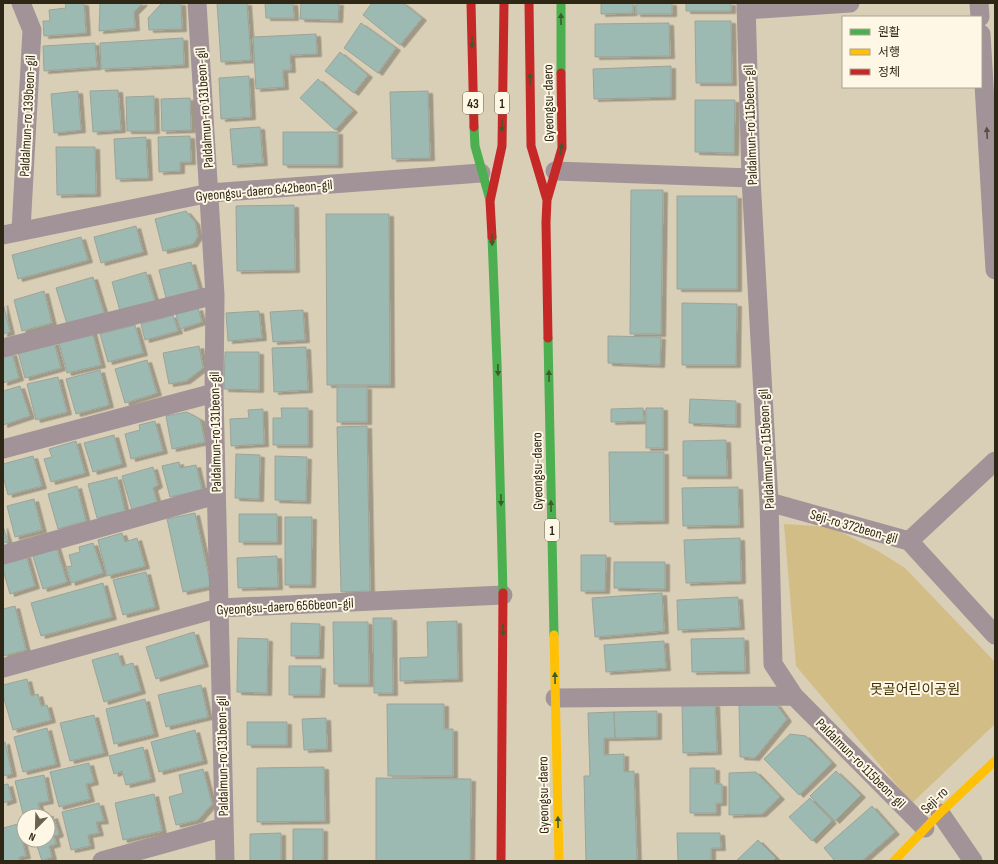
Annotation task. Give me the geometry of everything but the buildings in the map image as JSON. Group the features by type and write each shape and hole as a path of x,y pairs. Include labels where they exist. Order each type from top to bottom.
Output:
{"main road":[{"name":"43","path":"471,3 475,146 481,173 490,201"},
{"name":"1","path":"501,861 503,595 497,363 490,201 502,146 504,3"},
{"name":"Gyeongsu-daero","path":"529,3 532,146 547,200"},
{"name":"Gyeongsu-daero","path":"559,861 546,222 547,200 562,148 561,3"},
{"name":"Seji-ro","path":"894,861 940,813 995,761"}],"street":[{"name":"Paldalmun-ro 139beon-gil","path":"21,3 32,30 21,230"},
{"name":"Paldalmun-ro 131beon-gil","path":"197,3 210,192 215,295 214,393 225,861"},
{"name":"Paldalmun-ro 115beon-gil","path":"850,3 746,7 751,178 769,502 773,664 794,696 925,828"},
{"path":"979,3 980,16"},
{"path":"982,51 995,270"},
{"path":"555,171 751,178"},
{"name":"Gyeongsu-daero 642beon-gil","path":"3,235 21,230 210,192 481,173"},
{"path":"3,348 215,295"},
{"path":"3,449 214,393"},
{"path":"909,541 995,461"},
{"path":"3,555 216,495"},
{"name":"Seji-ro 372beon-gil","path":"769,502 909,541 995,635"},
{"name":"Gyeongsu-daero 656beon-gil","path":"3,668 219,608 503,595"},
{"path":"555,698 794,696"},
{"path":"940,813 973,861"},
{"path":"102,861 224,828"}],"green space":[{"name":"못골어린이공원","path":"784,524 831,527 878,551 905,568 995,662 995,724 912,803 796,666"}],"traffic: fast":[{"path":"561,3 561,73"},
{"path":"474,127 475,146 490,200"},
{"path":"492,237 503,593"},
{"path":"548,338 554,635"}],"traffic: slow":[{"path":"554,635 559,861"},
{"path":"894,861 940,813 995,761"}],"traffic: jam":[{"path":"471,3 474,127"},
{"path":"492,237 490,201 502,146 504,3"},
{"path":"529,3 531,146 547,200"},
{"path":"548,338 547,200 562,148 561,73"},
{"path":"501,861 503,593"}]}
